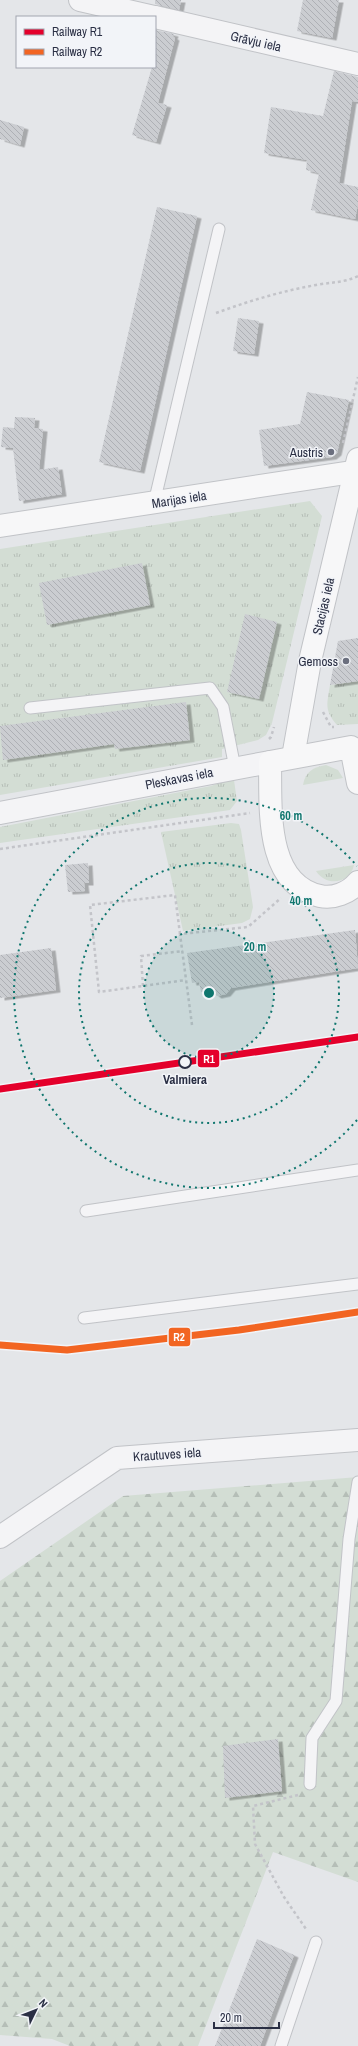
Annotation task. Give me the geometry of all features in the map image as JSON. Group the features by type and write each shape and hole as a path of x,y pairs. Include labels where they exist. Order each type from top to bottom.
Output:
{"main road":[{"name":"Marijas iela","path":"0,526 154,503 353,462"},
{"name":"Stacijas iela","path":"293,756 310,661 353,462"},
{"name":"Pleskavas iela","path":"270,762 293,756 355,747"},
{"path":"355,747 358,784"},
{"path":"270,762 271,810 277,857 284,873 296,885 312,894 328,897 342,894 358,882"}],"street":[{"name":"Grāvju iela","path":"80,0 150,16"},
{"name":"Grāvju iela","path":"156,17 358,64"},
{"name":"Pleskavas iela","path":"0,813 270,762"},
{"name":"Krautuves iela","path":"0,1537 117,1458 358,1440"}],"lane":[{"path":"154,503 219,229"},
{"path":"30,708 210,688 223,707 235,768"},
{"path":"86,1210 358,1170"},
{"path":"84,1318 358,1284"},
{"path":"310,1784 312,1738 336,1701 349,1539 358,1482"},
{"path":"281,2046 316,1942"}],"path":[{"path":"198,316 211,315 249,300 317,285 348,281 358,276"},
{"path":"353,462 358,377"},
{"path":"0,849 271,810"},
{"path":"180,934 248,927 296,885"},
{"path":"186,980 99,992 90,905 175,895 192,1025"},
{"path":"143,986 140,956 183,951"},
{"path":"310,1784 297,1796 253,1806 255,1844 284,1897 316,1942"}],"green space":[{"path":"310,501 322,516 272,723 266,735 258,740 222,749 222,757 0,795 0,549"},
{"path":"358,681 358,724 337,725 328,711 330,685"},
{"path":"326,765 338,770 343,778 303,785 304,780 310,771 317,767"},
{"path":"234,780 237,801 230,810 0,843 0,827 211,786 224,781"},
{"path":"231,823 239,824 241,830 253,907 250,919 242,923 183,931 161,832"},
{"path":"354,865 348,876 337,881 326,879 320,876 316,871"},
{"path":"358,1477 358,1882 273,1852 198,2046 70,2046 52,2039 0,2035 0,1581 123,1496"}],"building":[{"path":"155,0 181,0 179,10 155,4"},
{"path":"303,0 339,0 332,38 297,31"},
{"path":"156,30 174,34 173,37 175,38 158,103 167,105 156,142 132,135 152,68 156,68"},
{"path":"334,71 358,77 358,102 352,101 339,183 358,187 358,204 355,219 311,210 319,173 306,170 307,160 264,153 271,107 323,116"},
{"path":"0,120 24,127 20,145 0,139"},
{"path":"157,207 197,216 140,471 99,462"},
{"path":"238,318 259,321 254,354 233,351"},
{"path":"307,392 349,400 337,453 332,457 264,466 259,430 300,424"},
{"path":"15,417 35,418 34,428 43,429 39,470 58,467 62,494 19,501 13,448 1,447 3,427 14,428"},
{"path":"142,563 150,605 47,625 39,583"},
{"path":"245,614 277,622 259,699 227,692"},
{"name":"Gemoss","path":"358,638 358,681 330,685 338,641"},
{"path":"186,702 190,740 115,749 114,744 3,760 0,726"},
{"path":"88,863 89,883 84,883 85,891 68,892 65,865"},
{"path":"355,930 358,968 231,988 226,994 217,996 211,991 201,992 199,982 192,983 187,953"},
{"path":"51,948 56,990 0,998 0,955"},
{"path":"278,1739 282,1791 225,1798 223,1746"},
{"path":"257,1939 294,1955 260,2046 215,2046"}],"rail line":[{"name":"R1","path":"0,1089 358,1037"},
{"name":"R2","path":"0,1345 67,1350 239,1330 358,1312"}],"place":[{"name":"Austris","path":"331,452"},
{"name":"Gemoss","path":"346,661"},
{"name":"Valmiera","path":"185,1062"}]}
